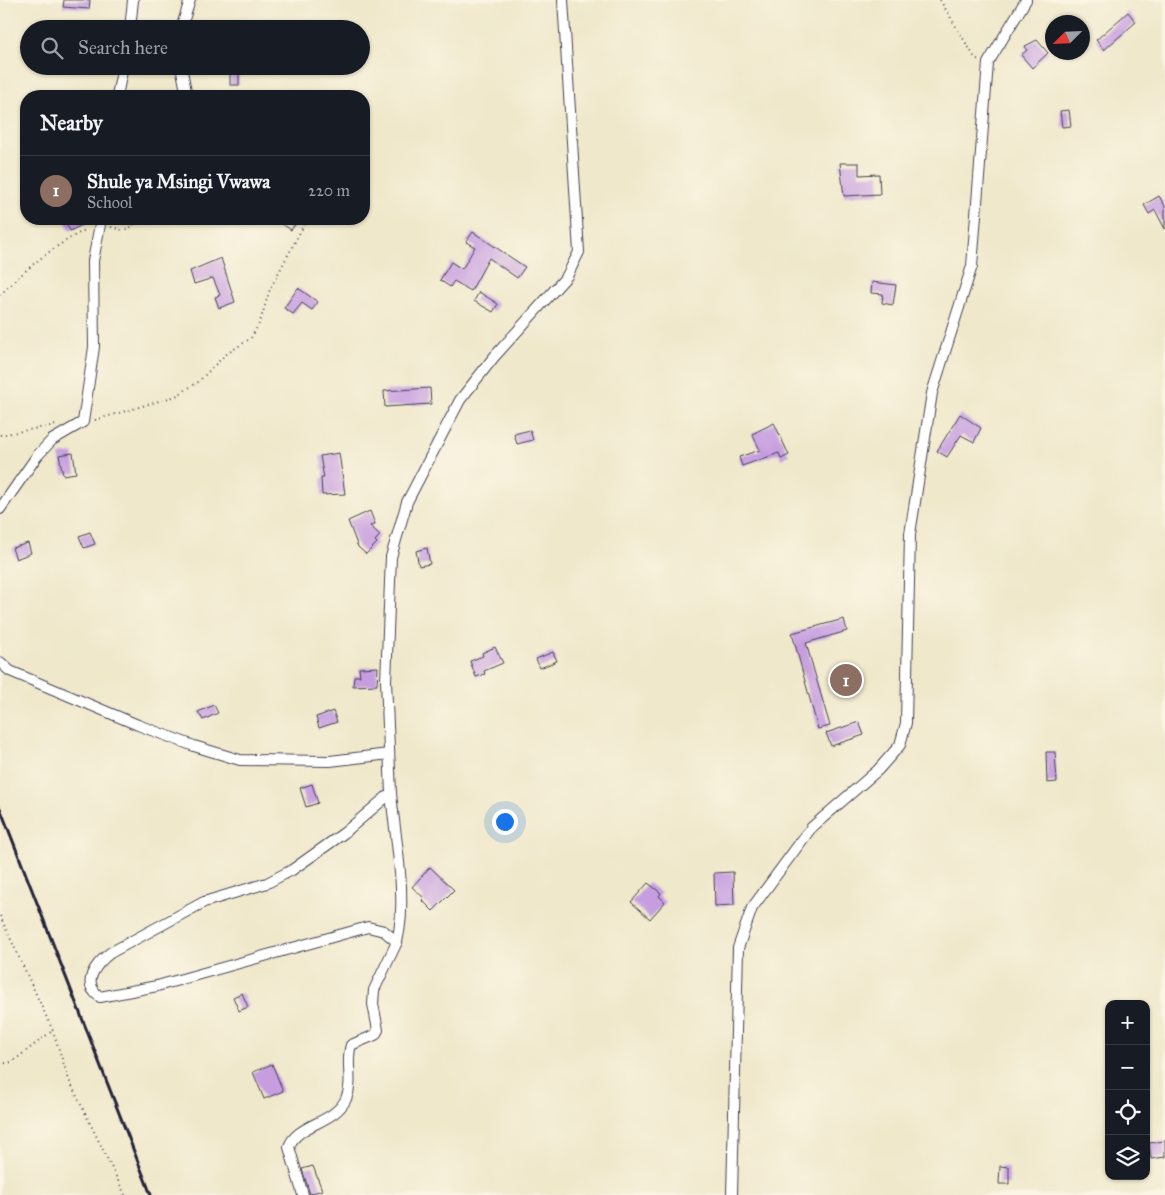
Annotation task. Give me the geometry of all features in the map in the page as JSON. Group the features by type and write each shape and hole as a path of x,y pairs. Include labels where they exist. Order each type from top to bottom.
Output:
{"street":[{"path":"131,20 133,0"},
{"path":"184,20 190,0"},
{"path":"303,1195 289,1147 291,1140 301,1132 332,1116 346,1100 351,1083 349,1052 351,1046 374,1035 378,1030 374,990 397,942 402,923 391,793 386,681 390,557 408,502 460,400 494,357 567,276 579,252 563,0"},
{"path":"732,1195 738,948 752,908 812,828 878,770 900,745 906,723 910,534 932,393 972,266 988,64 1026,0"},
{"path":"118,90 120,75"},
{"path":"183,75 186,90"},
{"path":"0,509 37,456 52,440 83,422 94,347 93,261 99,225"},
{"path":"0,662 10,671 111,714 194,746 240,760 330,761 389,754"},
{"path":"391,793 339,837 292,870 267,883 204,902 110,953 100,961 92,973 90,983 94,993 100,997 126,993 368,927 384,931 397,942"}],"path":[{"path":"940,0 975,58 988,64"},
{"path":"0,295 33,262 56,246 93,225"},
{"path":"110,225 123,230 134,225"},
{"path":"83,422 118,415 176,396 198,382 226,355 251,338 260,322 270,289 304,225"},
{"path":"0,435 65,424"},
{"path":"0,916 53,1031 69,1080 125,1195"},
{"path":"0,1064 12,1062 53,1031"}],"building":[{"path":"64,0 90,0 89,9 63,7"},
{"path":"1128,12 1136,22 1104,50 1096,40"},
{"path":"1037,40 1045,49 1045,56 1032,68 1021,55 1027,50 1025,46"},
{"path":"230,75 239,75 239,85 230,85"},
{"path":"1069,110 1071,126 1062,127 1060,111"},
{"path":"840,163 859,163 859,175 879,174 880,194 844,196"},
{"path":"1159,196 1165,206 1165,229 1155,210 1149,214 1144,205"},
{"path":"67,225 82,225 70,231"},
{"path":"284,225 295,225 291,230"},
{"path":"473,232 525,267 517,278 489,258 471,291 454,281 450,287 440,280 451,262 462,269 475,247 466,242"},
{"path":"221,258 235,302 219,308 215,297 220,295 213,278 194,284 190,271"},
{"path":"872,282 896,285 893,305 882,303 883,294 871,293"},
{"path":"298,288 318,302 312,310 302,303 293,314 284,308"},
{"path":"479,292 498,304 493,312 474,301"},
{"path":"430,388 431,404 385,407 384,391"},
{"path":"960,414 981,428 974,442 961,435 947,457 937,451"},
{"path":"774,423 789,455 781,459 779,453 742,466 739,457 760,450 752,434"},
{"path":"530,430 533,440 517,444 514,434"},
{"path":"73,453 76,473 63,475 59,455"},
{"path":"339,453 345,494 322,495 321,478 324,478 320,456"},
{"path":"370,511 375,524 370,526 380,535 375,541 377,543 366,554 358,547 348,521"},
{"path":"90,532 95,544 84,548 79,536"},
{"path":"28,543 31,553 16,559 12,548"},
{"path":"427,548 430,564 419,566 416,551"},
{"path":"844,619 847,631 806,643 830,726 818,729 792,633"},
{"path":"495,647 503,663 484,671 485,674 476,677 470,661 483,656 482,653"},
{"path":"553,652 557,661 540,668 536,659"},
{"path":"378,667 377,685 353,686 354,676 360,676 359,668"},
{"path":"214,705 218,713 203,720 198,712"},
{"path":"333,711 337,722 319,728 316,717"},
{"path":"859,722 864,735 831,746 826,733"},
{"path":"1046,752 1055,752 1057,782 1047,783"},
{"path":"312,784 318,803 306,807 300,788"},
{"path":"430,867 454,890 433,911 422,900 424,898 412,887"},
{"path":"733,872 734,905 715,906 714,873"},
{"path":"648,883 661,893 659,896 665,902 650,919 631,902"},
{"path":"242,993 248,1007 239,1011 233,997"},
{"path":"272,1064 283,1091 264,1099 253,1072"},
{"path":"1165,1141 1165,1157 1151,1159 1150,1143"},
{"path":"313,1166 322,1190 310,1194 302,1169"},
{"path":"1000,1166 1009,1167 1009,1184 999,1184"}],"railway":[{"path":"0,808 151,1195"}],"place":[{"name":"Shule ya Msingi Vwawa","path":"846,680"}]}
